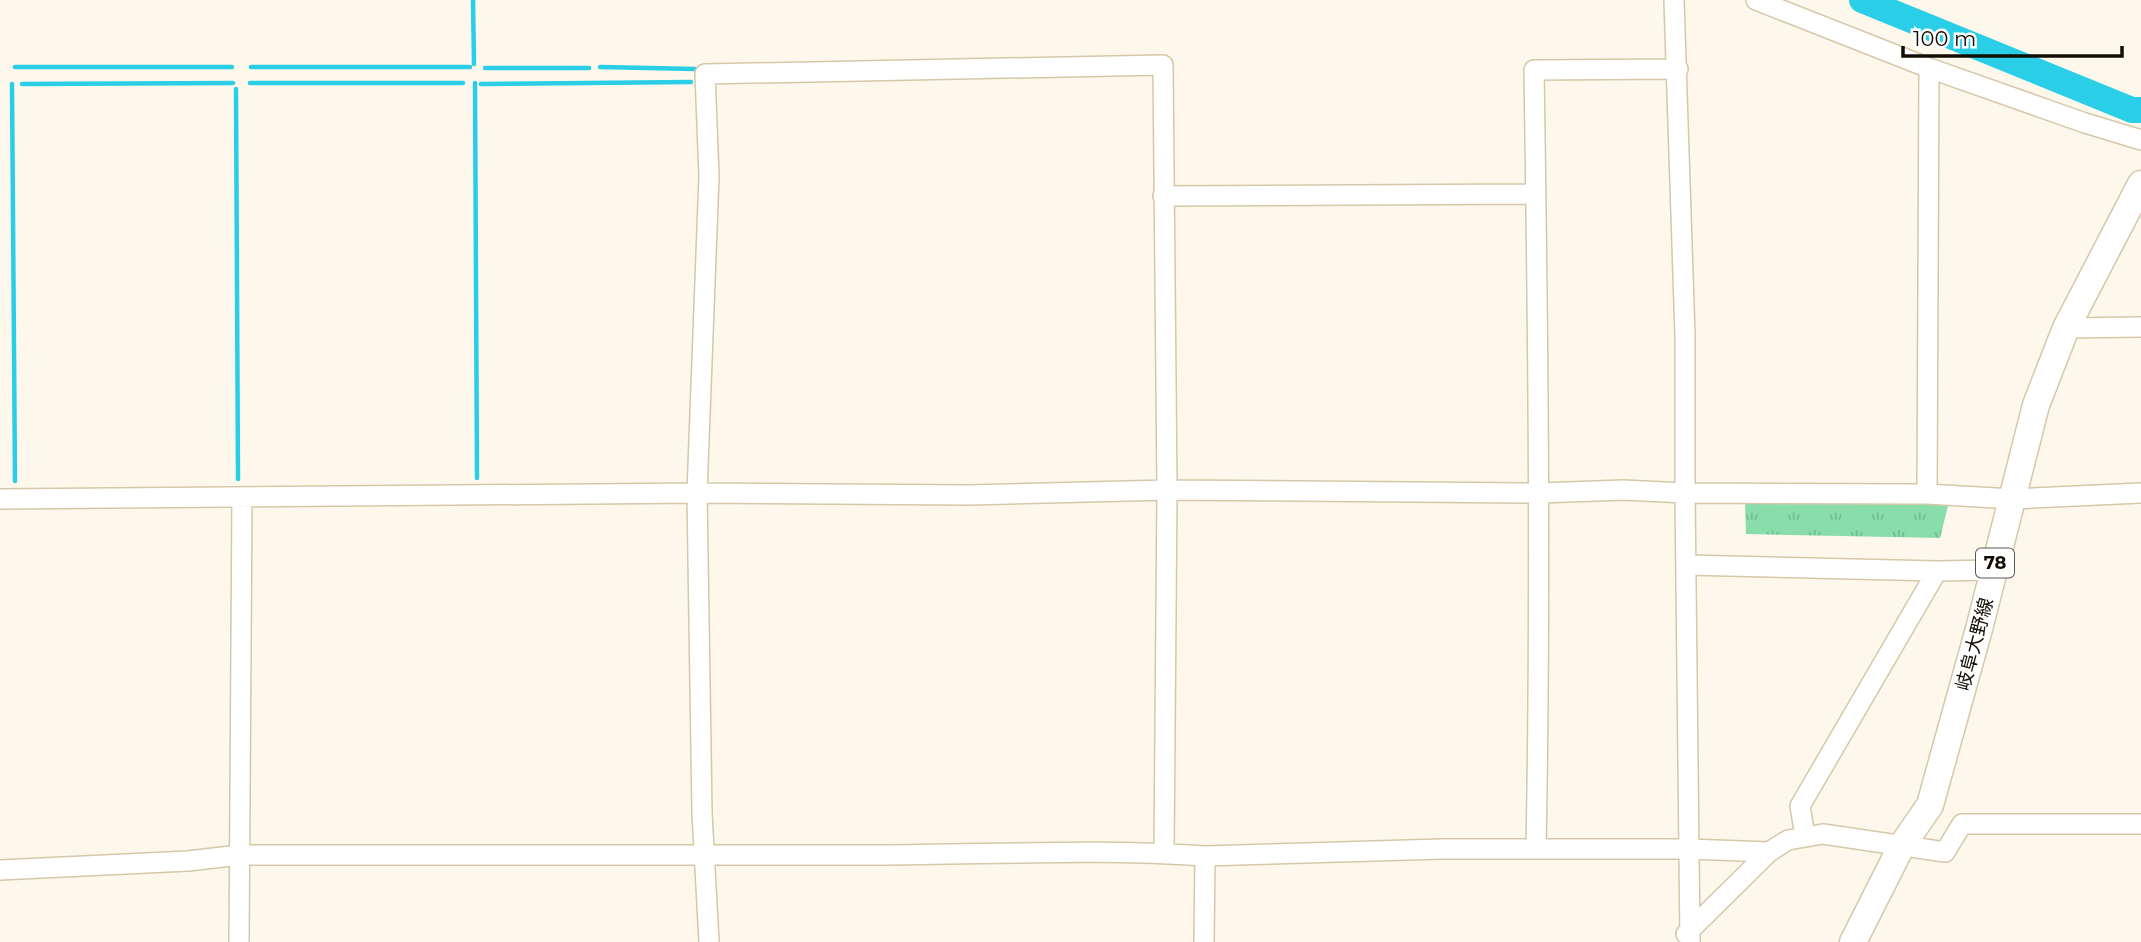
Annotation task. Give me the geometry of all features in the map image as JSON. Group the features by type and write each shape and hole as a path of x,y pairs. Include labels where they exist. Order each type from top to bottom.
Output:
{"main road":[{"name":"岐阜大野線","path":"1853,942 1901,846 1930,804 1979,629 2036,405 2066,328 2141,184"}],"street":[{"path":"1674,0 1685,336 1689,849 1686,938"},
{"path":"1756,0 1929,68 2141,140"},
{"path":"709,942 704,855 697,493 709,176 705,74 1163,65 1167,490 1164,853"},
{"path":"1927,494 1929,68"},
{"path":"1536,849 1539,493 1534,70 1678,69"},
{"path":"1163,196 1536,194"},
{"path":"2066,328 2141,327"},
{"path":"0,499 697,493 969,495 1167,490 1539,493 1623,490 1685,494 1927,494 2013,499 2141,493"},
{"path":"239,942 242,498"},
{"path":"1687,565 1993,570"},
{"path":"1805,836 1800,806 1937,571"},
{"path":"1686,938 1769,852 1788,840 1823,834 1945,852 1962,824 2141,824"},
{"path":"0,870 188,862 240,855 1164,853 1205,856 1442,849 1689,849 1769,852"},
{"path":"1204,942 1205,856"}],"green space":[{"path":"1745,501 1949,502 1940,538 1746,534"}],"waterway":[{"path":"473,0 474,64"},
{"path":"1862,0 2132,110 2141,110"},
{"path":"15,67 232,67"},
{"path":"251,67 470,67"},
{"path":"600,67 695,69"},
{"path":"485,68 589,68"},
{"path":"481,84 691,82"},
{"path":"22,84 233,83"},
{"path":"250,83 463,83"},
{"path":"475,83 477,478"},
{"path":"12,84 15,481"},
{"path":"236,89 238,479"}]}
